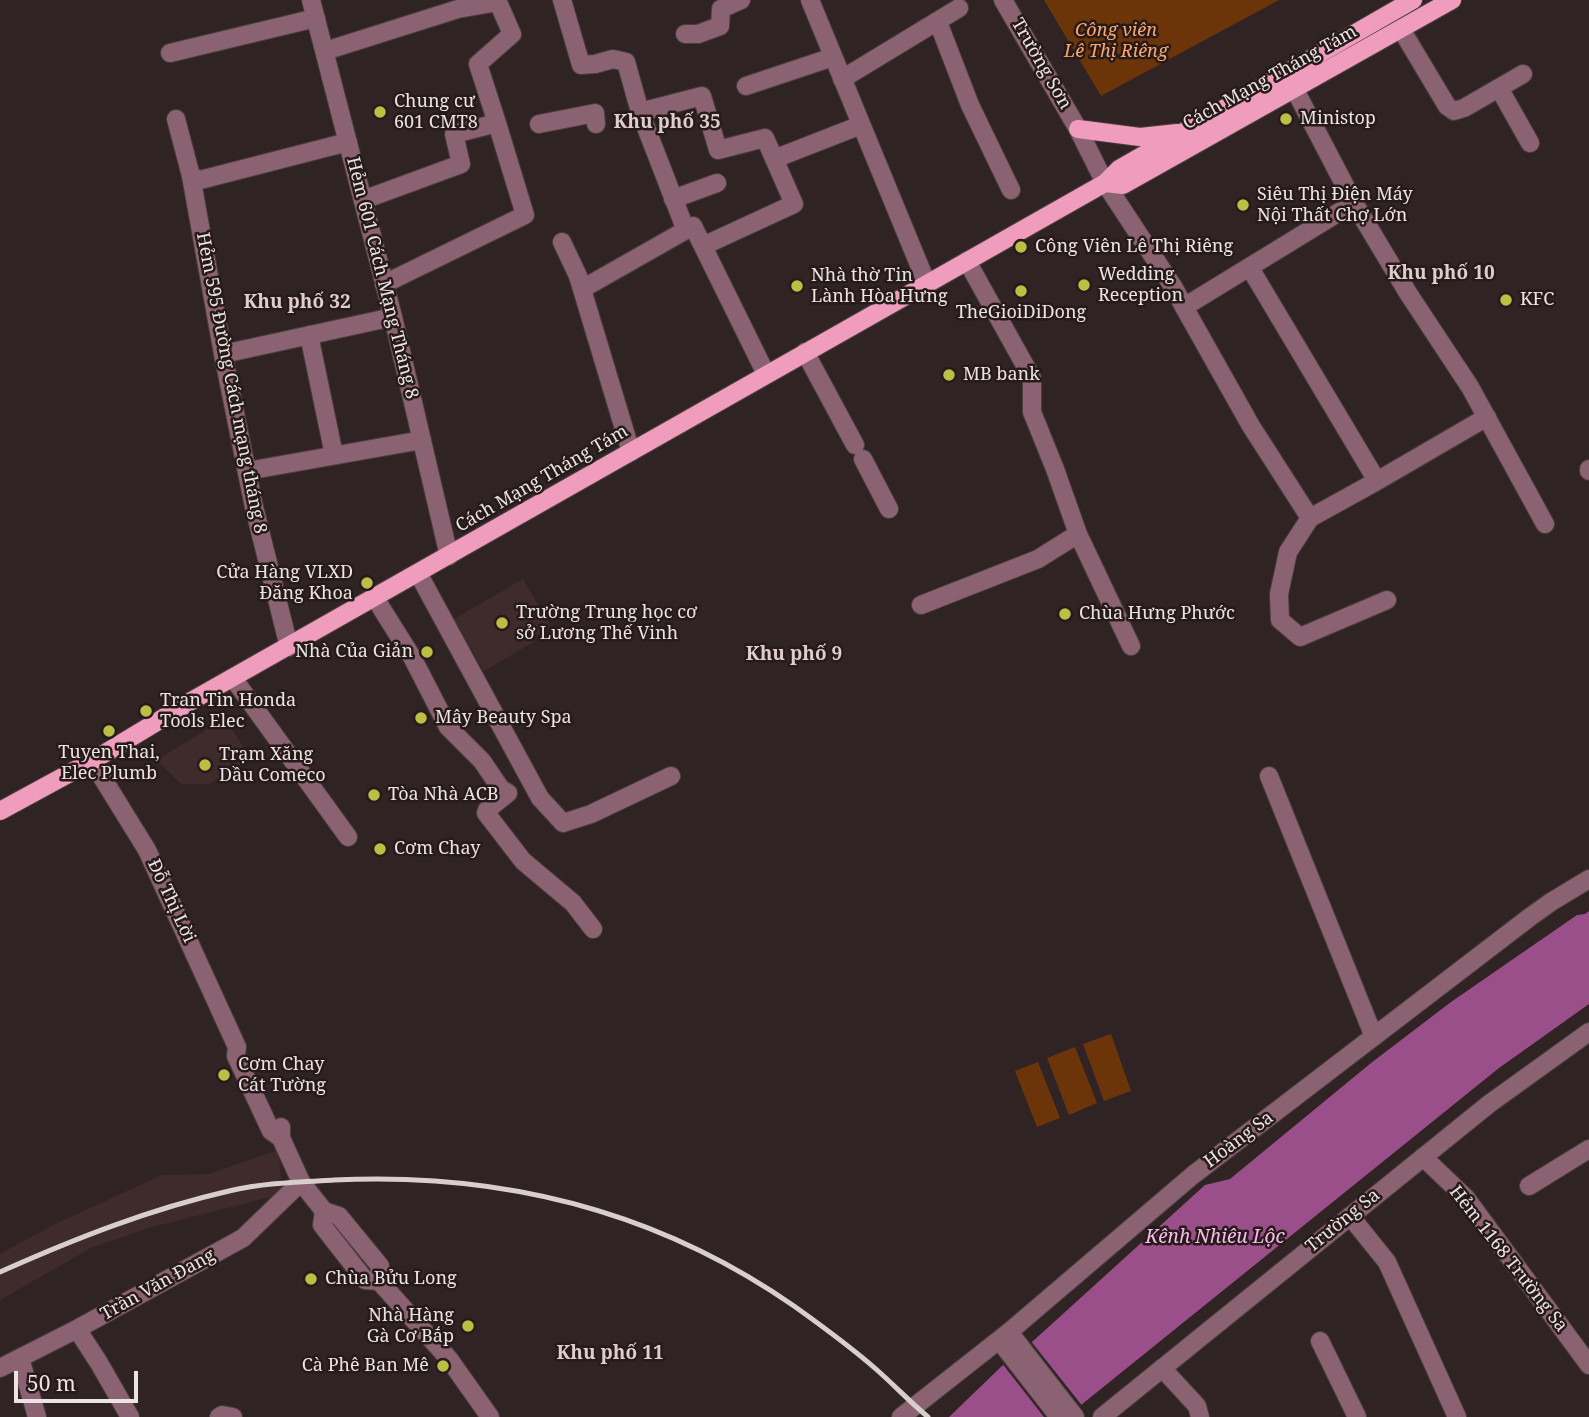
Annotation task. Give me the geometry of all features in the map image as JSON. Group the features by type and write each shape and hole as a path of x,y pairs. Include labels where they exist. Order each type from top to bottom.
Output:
{"main road":[{"name":"Cách Mạng Tháng Tám","path":"0,811 1105,183 1119,169 1413,0"},
{"name":"Cách Mạng Tháng Tám","path":"1105,183 1123,185 1452,0"},
{"path":"1078,129 1140,137 1184,132"}],"street":[{"name":"Hẻm 601 Cách Mạng Tháng 8","path":"311,0 393,317 449,556"},
{"path":"562,0 581,65 613,59 626,62 640,112 686,230"},
{"path":"685,34 698,34 720,26 721,9 741,0"},
{"path":"810,0 927,284"},
{"name":"Trường Sơn","path":"1003,0 1078,129 1105,183 1174,288 1251,426 1310,518"},
{"path":"325,51 456,5 498,2 512,34 478,64 525,215 384,284"},
{"path":"842,79 959,8"},
{"path":"170,53 316,18"},
{"path":"938,22 970,105 1011,190"},
{"path":"1401,29 1447,106 1454,111 1523,74"},
{"path":"746,86 833,57"},
{"path":"1294,88 1353,203 1470,387 1545,524"},
{"path":"1499,88 1530,142"},
{"path":"640,112 702,96 718,150 765,138 794,204 703,246"},
{"path":"539,124 595,113 596,124"},
{"name":"Hẻm 595 Đường Cách mạng tháng 8","path":"176,119 191,176 247,471 289,647"},
{"path":"363,200 461,164 454,134 496,122"},
{"path":"774,159 861,125"},
{"path":"191,176 200,180 348,142"},
{"path":"673,199 717,183"},
{"path":"1184,307 1353,203"},
{"path":"582,289 693,226 766,374"},
{"path":"562,242 582,289 631,452"},
{"path":"967,261 1031,378 1032,412 1078,534 1131,646"},
{"path":"1250,268 1377,481"},
{"name":"Hẻm 595 Đường Cách mạng tháng 8","path":"223,354 393,317"},
{"path":"309,335 334,455"},
{"path":"805,352 889,509"},
{"path":"1387,600 1300,637 1280,620 1279,594 1288,552 1310,518 1487,417"},
{"path":"247,471 422,440"},
{"path":"921,605 1038,559 1078,534"},
{"path":"418,573 540,798 563,823 592,814 671,776"},
{"path":"375,598 412,657 447,727 482,761 500,789 508,793 486,813 523,861 572,903 593,929"},
{"path":"233,678 348,836"},
{"name":"Đỗ Thị Lời","path":"92,761 148,850 237,1047 246,1052 281,1124 281,1138 304,1186 324,1211 339,1216 380,1266 379,1281 449,1359 490,1417"},
{"path":"1269,776 1374,1037"},
{"name":"Hoàng Sa","path":"901,1417 1009,1342 1193,1175 1541,910 1589,879"},
{"name":"Trường Sa","path":"1110,1415 1163,1368 1423,1157 1508,1090 1589,1032"},
{"path":"1529,1186 1589,1149"},
{"name":"Hẻm 1168 Trường Sa","path":"1423,1157 1466,1198 1589,1365"},
{"path":"304,1186 327,1190"},
{"name":"Trần Văn Ðang","path":"0,1368 243,1238 304,1186"},
{"path":"1350,1216 1387,1262 1457,1417"},
{"path":"76,1329 130,1417"},
{"path":"1320,1341 1357,1417"},
{"path":"1009,1342 1059,1417"},
{"path":"1009,1342 1075,1417"},
{"path":"20,1357 37,1417"},
{"path":"1163,1368 1196,1406 1200,1417"},
{"path":"219,1417 233,1417"}],"shaded area":[{"name":"Trường Trung học cơ sở Lương Thế Vinh","path":"523,579 551,627 532,638 534,642 484,671 454,619"},
{"path":"225,718 251,759 209,784 181,784 157,760"},
{"path":"278,1150 283,1194 152,1227 91,1248 0,1300 0,1254 53,1225 162,1175 209,1174"}],"green space":[{"name":"Công viên Lê Thị Riêng","path":"1044,0 1279,0 1101,96"},
{"path":"1111,1034 1131,1091 1104,1101 1083,1044"},
{"path":"1075,1047 1097,1103 1069,1115 1047,1058"},
{"path":"1038,1062 1060,1118 1037,1127 1015,1071"}],"water":[{"name":"Kênh Nhiêu Lộc","path":"1589,911 1589,1004 1499,1068 1067,1417 949,1417 1003,1365 1032,1342 1205,1185 1230,1179 1371,1063 1451,1002 1577,915"}],"pier":[{"path":"1030,1340 1084,1408 1072,1417 1044,1417 1001,1362"}],"railway":[{"path":"0,1272 141,1216 200,1198 255,1186 396,1179 516,1191 574,1204 632,1222 687,1245 741,1273 794,1306 847,1345 928,1417"}],"place":[{"name":"Chung cư 601 CMT8","path":"380,112"},
{"name":"Ministop","path":"1286,119"},
{"name":"Siêu Thị Điện Máy Nội Thất Chợ Lớn","path":"1243,205"},
{"name":"Công Viên Lê Thị Riêng","path":"1021,247"},
{"name":"Wedding Reception","path":"1084,285"},
{"name":"Nhà thờ Tin Lành Hòa Hưng","path":"797,286"},
{"name":"TheGioiDiDong","path":"1021,291"},
{"name":"KFC","path":"1506,300"},
{"name":"MB bank","path":"949,375"},
{"name":"Cửa Hàng VLXD Đăng Khoa","path":"367,583"},
{"name":"Chùa Hưng Phước","path":"1065,614"},
{"name":"Trường Trung học cơ sở Lương Thế Vinh","path":"502,623"},
{"name":"Nhà Của Giản","path":"427,652"},
{"name":"Tran Tin Honda Tools Elec","path":"146,711"},
{"name":"Mây Beauty Spa","path":"421,718"},
{"name":"Tuyen Thai, Elec Plumb","path":"109,731"},
{"name":"Trạm Xăng Dầu Comeco","path":"205,765"},
{"name":"Tòa Nhà ACB","path":"374,795"},
{"name":"Cơm Chay","path":"380,849"},
{"name":"Cơm Chay Cát Tường","path":"224,1075"},
{"name":"Chùa Bửu Long","path":"311,1279"},
{"name":"Nhà Hàng Gà Cơ Bắp","path":"468,1326"},
{"name":"Cà Phê Ban Mê","path":"443,1366"}],"district":[{"name":"Khu phố 35","path":"667,123"},
{"name":"Khu phố 10","path":"1441,274"},
{"name":"Khu phố 32","path":"297,303"},
{"name":"Khu phố 9","path":"794,655"},
{"name":"Khu phố 11","path":"610,1354"}]}
